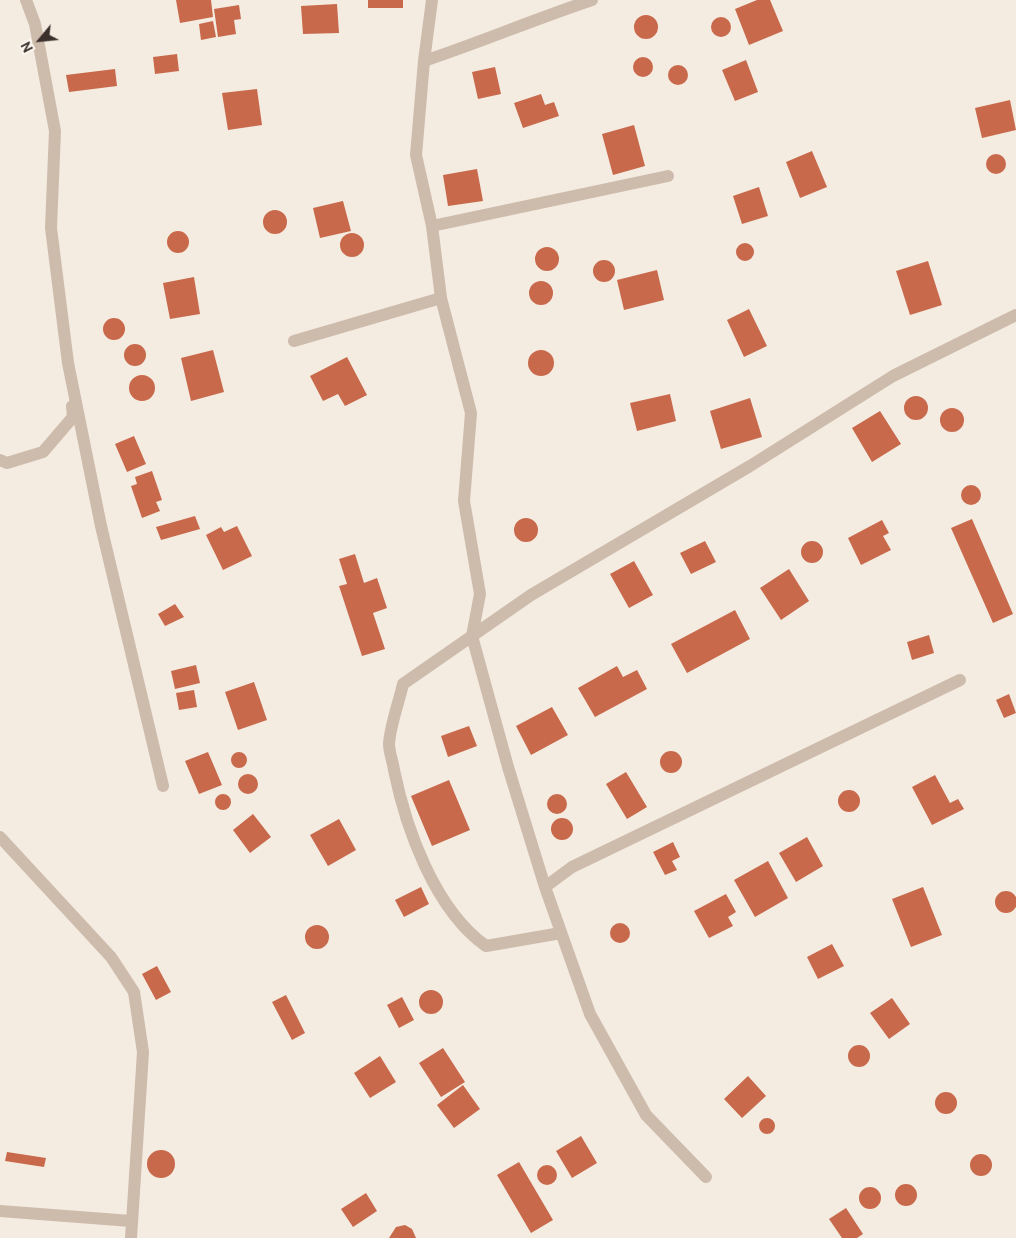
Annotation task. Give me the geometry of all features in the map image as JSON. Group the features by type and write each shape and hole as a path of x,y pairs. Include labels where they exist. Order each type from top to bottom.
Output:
{"street":[{"path":"0,460 7,463 43,452 73,417 51,228 55,131 35,24 26,0"},
{"path":"432,0 424,61 416,155 432,226 441,298 471,413 464,501 480,594 472,636 508,767 546,887 590,1014 646,1115 706,1177"},
{"path":"424,61 482,42 530,20 592,0"},
{"path":"432,226 668,176"},
{"path":"294,341 441,298"},
{"path":"562,933 486,946 469,934 449,907 427,870 399,793 389,744 404,684 531,595 750,466 899,373 1016,315"},
{"path":"68,363 101,526 163,786"},
{"path":"546,887 572,867 960,680"},
{"path":"0,837 111,957 134,992 143,1052 131,1238"},
{"path":"0,1211 131,1221"}],"building":[{"path":"176,0 211,0 213,17 180,23"},
{"path":"368,0 403,0 403,8 368,8"},
{"path":"757,0 770,0 783,31 749,45 735,9"},
{"path":"337,4 339,33 303,34 301,6"},
{"path":"239,5 241,19 234,20 236,34 218,37 214,9"},
{"path":"646,15 655,18 658,27 655,36 646,39 637,36 634,27 637,18"},
{"path":"721,17 728,20 731,27 728,34 721,37 714,34 711,27 714,20"},
{"path":"213,21 216,37 201,40 199,24"},
{"path":"177,54 179,71 155,74 153,57"},
{"path":"643,57 650,60 653,67 650,74 643,77 636,74 633,67 636,60"},
{"path":"746,60 758,92 735,101 722,70"},
{"path":"678,65 685,68 688,75 685,82 678,85 671,82 668,75 671,68"},
{"path":"495,67 501,94 478,99 472,72"},
{"path":"115,69 117,86 69,92 66,75"},
{"path":"257,89 262,125 228,130 222,93"},
{"path":"541,94 545,105 554,102 559,116 523,128 514,103"},
{"path":"1010,100 1016,130 982,138 975,108"},
{"path":"634,125 645,166 613,175 602,134"},
{"path":"812,151 827,187 800,198 786,162"},
{"path":"996,154 1003,157 1006,164 1003,171 996,174 989,171 986,164 989,157"},
{"path":"477,169 483,201 448,206 443,175"},
{"path":"759,187 768,216 742,224 733,196"},
{"path":"343,201 351,231 320,238 313,208"},
{"path":"275,210 284,213 287,222 284,231 275,234 266,231 263,222 266,213"},
{"path":"178,231 188,238 189,242 182,252 178,253 168,246 167,242 174,232"},
{"path":"352,233 361,236 364,245 361,254 352,257 343,254 340,245 343,236"},
{"path":"745,243 751,246 754,252 751,258 745,261 739,258 736,252 739,246"},
{"path":"547,247 556,250 559,259 556,268 547,271 538,268 535,259 538,250"},
{"path":"604,260 612,263 615,271 612,279 604,282 596,279 593,271 596,263"},
{"path":"928,261 942,305 910,315 896,271"},
{"path":"657,270 664,300 624,310 617,280"},
{"path":"194,277 200,314 170,319 163,283"},
{"path":"541,281 550,284 553,293 550,302 541,305 532,302 529,293 532,284"},
{"path":"749,309 767,346 744,357 727,320"},
{"path":"110,318 118,318 125,325 125,333 118,340 110,340 103,333 103,325"},
{"path":"135,344 143,347 146,355 143,363 135,366 127,363 124,355 127,347"},
{"path":"213,350 224,392 191,401 181,358"},
{"path":"541,350 550,354 554,363 550,372 541,376 532,372 528,363 532,354"},
{"path":"347,357 367,395 345,406 338,394 323,401 310,376"},
{"path":"142,375 151,379 155,388 151,397 142,401 133,397 129,388 133,379"},
{"path":"670,394 676,421 637,431 630,403"},
{"path":"916,396 925,399 928,408 925,417 916,420 907,417 904,408 907,399"},
{"path":"750,398 762,437 721,449 710,411"},
{"path":"952,408 957,409 963,415 963,425 957,431 952,432 947,431 941,425 940,420 941,415 947,409"},
{"path":"880,411 901,444 872,462 852,428"},
{"path":"134,436 146,464 127,472 115,444"},
{"path":"152,471 162,500 156,502 160,511 142,518 131,486 137,484 135,477"},
{"path":"971,485 978,488 981,495 978,502 971,505 964,502 961,495 964,488"},
{"path":"195,516 200,529 161,540 156,527"},
{"path":"526,518 535,521 538,530 535,539 526,542 517,539 514,530 517,521"},
{"path":"972,519 1013,614 993,623 951,528"},
{"path":"882,520 889,533 883,536 891,550 861,565 848,538"},
{"path":"237,526 252,556 223,570 206,535 221,527 224,532"},
{"path":"705,541 716,562 691,574 680,553"},
{"path":"812,541 820,544 823,552 820,560 812,563 804,560 801,552 804,544"},
{"path":"355,554 364,583 377,578 387,608 373,613 385,649 362,656 339,586 347,584 339,559"},
{"path":"634,561 653,595 629,608 610,574"},
{"path":"789,569 809,601 781,620 760,588"},
{"path":"175,604 184,617 165,626 158,614"},
{"path":"735,610 750,639 687,673 671,644"},
{"path":"929,635 934,653 912,660 907,642"},
{"path":"196,665 200,683 175,689 171,671"},
{"path":"617,666 623,677 637,670 647,689 595,717 578,688"},
{"path":"254,682 267,720 238,730 225,692"},
{"path":"194,690 197,707 179,710 176,693"},
{"path":"1009,694 1016,713 1004,718 996,700"},
{"path":"552,707 568,735 531,755 516,726"},
{"path":"469,726 477,746 448,757 441,736"},
{"path":"671,751 681,758 682,762 675,772 671,773 661,766 660,762 667,752"},
{"path":"208,752 222,785 199,794 185,761"},
{"path":"236,752 242,752 247,757 245,766 236,768 231,763 231,757"},
{"path":"626,772 647,807 627,819 606,784"},
{"path":"248,774 255,777 258,784 255,791 248,794 241,791 238,784 241,777"},
{"path":"935,775 950,803 958,799 964,809 932,825 912,787"},
{"path":"449,780 470,830 432,846 411,796"},
{"path":"849,790 857,793 860,801 857,809 849,812 841,809 838,801 841,793"},
{"path":"220,794 226,794 231,799 229,808 220,810 215,805 215,799"},
{"path":"557,794 564,797 567,804 564,811 557,814 550,811 547,804 550,797"},
{"path":"253,814 271,837 250,853 233,830"},
{"path":"562,818 570,821 573,829 570,837 562,840 554,837 551,829 554,821"},
{"path":"339,819 356,850 328,866 310,835"},
{"path":"807,837 823,866 796,882 779,853"},
{"path":"673,842 680,857 672,861 677,870 665,875 653,852"},
{"path":"768,861 788,898 755,917 734,880"},
{"path":"421,887 429,904 404,917 395,900"},
{"path":"923,887 942,935 911,947 892,899"},
{"path":"1006,891 1014,894 1017,902 1014,910 1006,913 998,910 995,902 998,894"},
{"path":"726,894 736,912 728,917 733,926 709,938 694,911"},
{"path":"620,923 627,926 630,933 627,940 620,943 613,940 610,933 613,926"},
{"path":"317,925 322,926 328,932 328,942 322,948 317,949 312,948 306,942 305,937 306,932 312,926"},
{"path":"832,944 844,966 818,979 807,957"},
{"path":"157,966 171,992 156,1000 142,974"},
{"path":"431,990 440,993 443,1002 440,1011 431,1014 422,1011 419,1002 422,993"},
{"path":"286,995 305,1033 292,1040 272,1002"},
{"path":"402,997 414,1020 399,1028 387,1005"},
{"path":"892,998 910,1024 889,1039 870,1013"},
{"path":"859,1045 867,1048 870,1056 867,1064 859,1067 851,1064 848,1056 851,1048"},
{"path":"443,1048 465,1082 441,1097 419,1063"},
{"path":"380,1056 396,1082 370,1098 354,1073"},
{"path":"748,1076 766,1096 742,1118 724,1099"},
{"path":"463,1085 480,1109 454,1128 437,1105"},
{"path":"946,1092 954,1095 957,1103 954,1111 946,1114 938,1111 935,1103 938,1095"},
{"path":"767,1118 773,1120 775,1126 773,1132 767,1134 761,1132 759,1126 761,1120"},
{"path":"581,1136 597,1163 572,1178 556,1151"},
{"path":"161,1150 171,1154 175,1164 171,1174 161,1178 151,1174 147,1164 151,1154"},
{"path":"7,1152 46,1158 44,1167 5,1161"},
{"path":"981,1154 989,1157 992,1165 989,1173 981,1176 973,1173 970,1165 973,1157"},
{"path":"519,1162 553,1220 531,1233 497,1175"},
{"path":"547,1165 554,1168 557,1175 554,1182 547,1185 540,1182 537,1175 540,1168"},
{"path":"906,1184 914,1187 917,1195 914,1203 906,1206 898,1203 895,1195 898,1187"},
{"path":"870,1187 878,1190 881,1198 878,1206 870,1209 862,1206 859,1198 862,1190"},
{"path":"366,1193 377,1211 353,1227 341,1209"},
{"path":"846,1208 863,1234 857,1238 842,1238 829,1219"},
{"path":"405,1225 412,1229 416,1238 389,1238 396,1227"}]}
